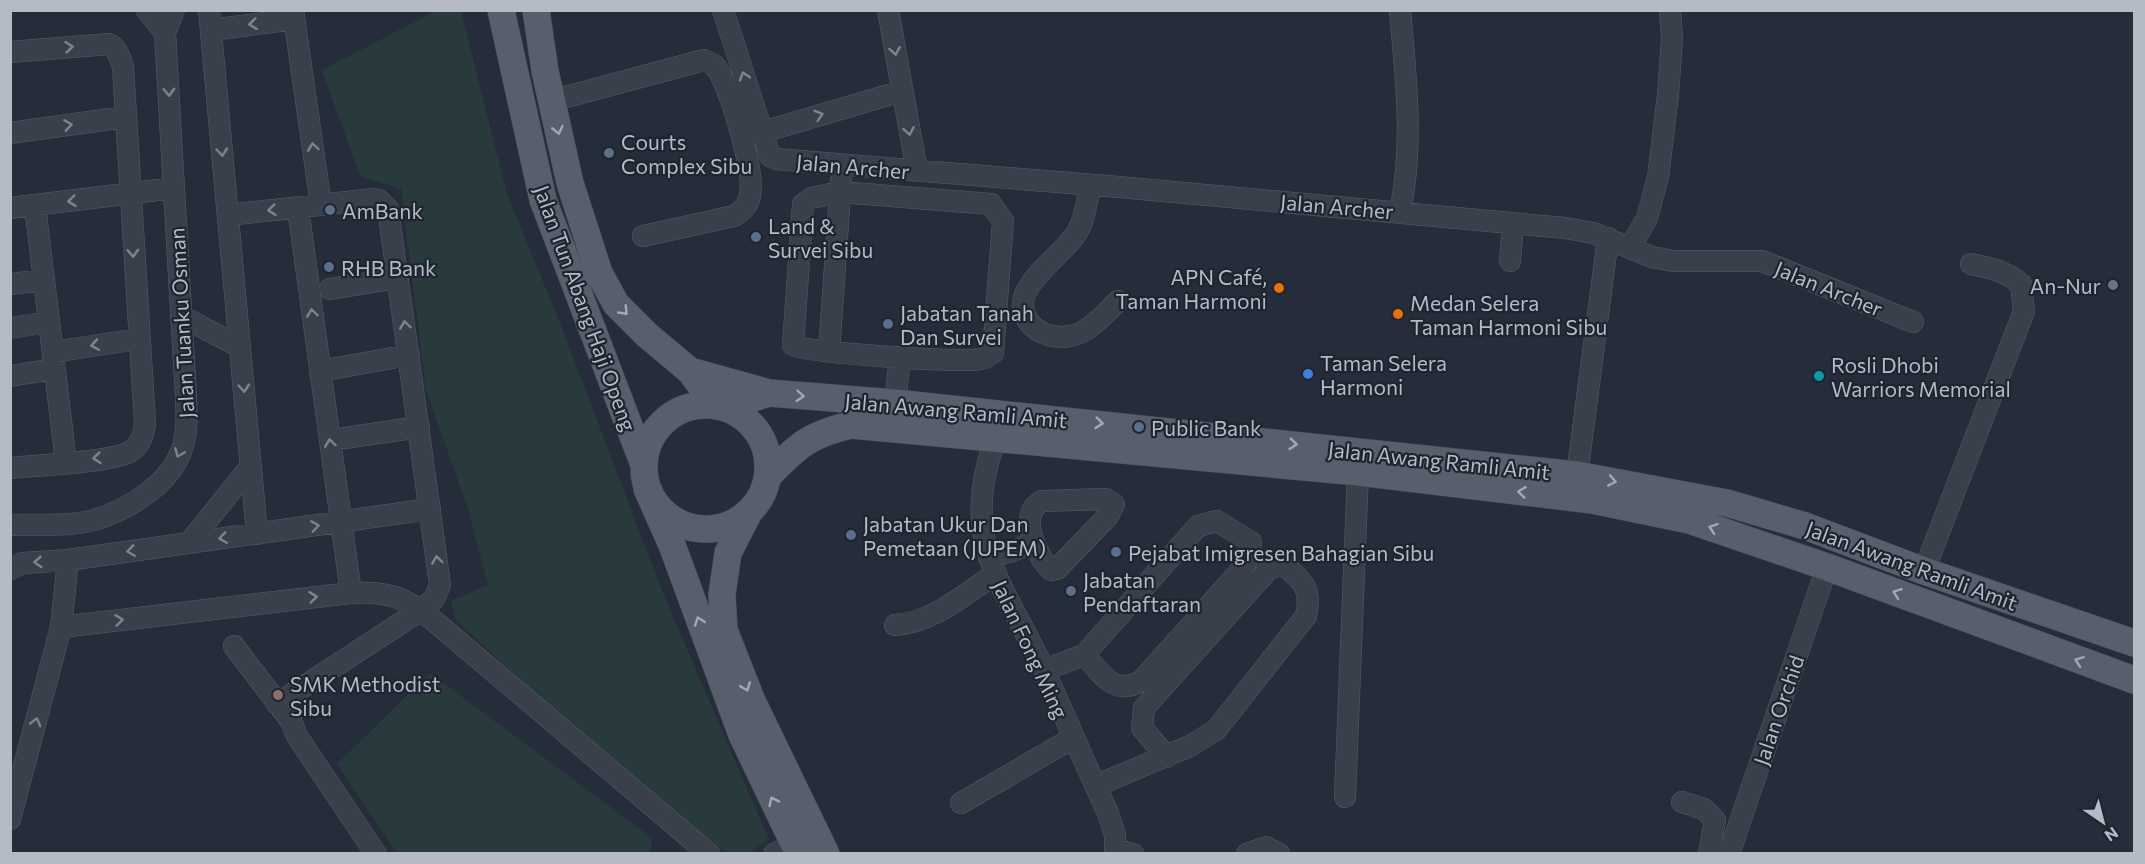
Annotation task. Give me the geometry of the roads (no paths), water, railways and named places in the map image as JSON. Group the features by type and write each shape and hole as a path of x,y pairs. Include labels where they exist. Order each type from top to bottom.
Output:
{"main road":[{"path":"492,10 528,134"},
{"name":"Jalan Tun Abang Haji Openg","path":"501,10 528,134 554,234 742,735 789,850"},
{"name":"Jalan Tun Abang Haji Openg","path":"536,10 545,71 570,183 600,273 616,304 647,335 690,371 719,406"},
{"path":"544,10 545,71"},
{"path":"690,371 770,393"},
{"name":"Jalan Awang Ramli Amit","path":"719,406 770,393 895,403 1577,475 1727,503 1805,526 1924,571 2134,643"},
{"path":"749,512 733,524 713,529 692,528 673,520 658,507 646,477 651,440 667,419 682,410 699,405 719,406 740,414 753,426 763,441 768,458 768,476 762,496 749,512 728,553 723,594 724,630 752,701 826,854"},
{"name":"Jalan Awang Ramli Amit","path":"768,476 792,451 822,432 851,425 1358,472 1592,500 1689,520 1827,567 2134,680"}],"street":[{"path":"147,10 165,33"},
{"path":"165,33 174,10"},
{"name":"Jalan Archer","path":"723,10 770,156 781,160 1565,228 1608,238 1652,256 1673,261 1743,260 1781,266 1913,322"},
{"path":"888,10 917,171"},
{"path":"1400,10 1408,113 1407,173 1400,212"},
{"path":"1631,246 1647,218 1658,177 1668,95 1672,39 1670,10"},
{"path":"257,534 210,20 294,15 321,205"},
{"name":"Jalan Tuanku Osman","path":"10,525 94,520 127,506 154,488 181,453 186,431 165,33"},
{"path":"10,52 109,44 114,46 123,67 138,339 145,423 142,438 130,451 110,457 10,468"},
{"path":"551,101 704,60 719,72 739,130 749,173 750,194 745,209 734,216 643,236"},
{"path":"762,132 902,91"},
{"path":"10,133 125,117"},
{"path":"829,351 842,165"},
{"path":"1090,185 1078,231 1067,248 1029,284 1022,305 1029,324 1039,332 1053,336 1067,336 1079,334 1118,301"},
{"path":"10,208 174,188"},
{"path":"840,192 991,204 1003,220 993,352 981,359 900,357 795,347 791,342 803,204 808,198 840,192"},
{"path":"228,215 374,199 383,204 390,219 440,585 434,599 421,610 277,704"},
{"path":"35,206 66,462"},
{"path":"298,208 351,593"},
{"path":"1510,261 1513,225"},
{"path":"1577,475 1608,238"},
{"path":"1924,571 2024,311 2021,284 2003,271 1971,264"},
{"path":"330,289 398,278"},
{"path":"10,284 44,280"},
{"path":"181,316 240,347"},
{"path":"10,328 49,321"},
{"path":"10,376 54,361 138,339"},
{"path":"320,371 409,355"},
{"path":"895,403 900,357"},
{"path":"345,438 419,427"},
{"name":"Jalan Fong Ming","path":"996,438 985,467 981,506 982,529 992,566 1044,670 1108,813 1121,852"},
{"path":"189,543 251,466"},
{"path":"1345,797 1358,472"},
{"path":"10,569 23,563 68,560 430,509"},
{"path":"1044,670 1084,655 1198,526 1218,521 1251,542 1250,555 1240,572 1141,681 1130,688 1116,686 1084,655"},
{"path":"895,625 910,624 924,619 1013,551 1034,542"},
{"path":"10,819 20,745 61,627 68,560"},
{"path":"1095,786 1167,757 1216,730 1306,616 1310,598 1308,590 1282,564 1268,570 1144,708 1142,728 1167,757"},
{"name":"Jalan Orchid","path":"1729,854 1827,567"},
{"path":"61,627 381,591 421,610 709,854"},
{"path":"234,646 277,704 376,854"},
{"path":"961,803 1073,738"},
{"path":"1682,802 1704,809 1715,820 1710,854"},
{"path":"1247,854 1266,847 1279,854"}],"place":[{"name":"Courts Complex Sibu","path":"609,153"},
{"name":"AmBank","path":"330,210"},
{"name":"Land & Survei Sibu","path":"756,237"},
{"name":"RHB Bank","path":"329,267"},
{"name":"An-Nur","path":"2113,285"},
{"name":"APN Café, Taman Harmoni","path":"1279,288"},
{"name":"Medan Selera Taman Harmoni Sibu","path":"1398,314"},
{"name":"Jabatan Tanah Dan Survei","path":"888,324"},
{"name":"Taman Selera Harmoni","path":"1308,374"},
{"name":"Rosli Dhobi Warriors Memorial","path":"1819,376"},
{"name":"Public Bank","path":"1139,427"},
{"name":"Jabatan Ukur Dan Pemetaan (JUPEM)","path":"851,535"},
{"name":"Pejabat Imigresen Bahagian Sibu","path":"1116,552"},
{"name":"Jabatan Pendaftaran","path":"1071,591"},
{"name":"SMK Methodist Sibu","path":"278,695"}]}
